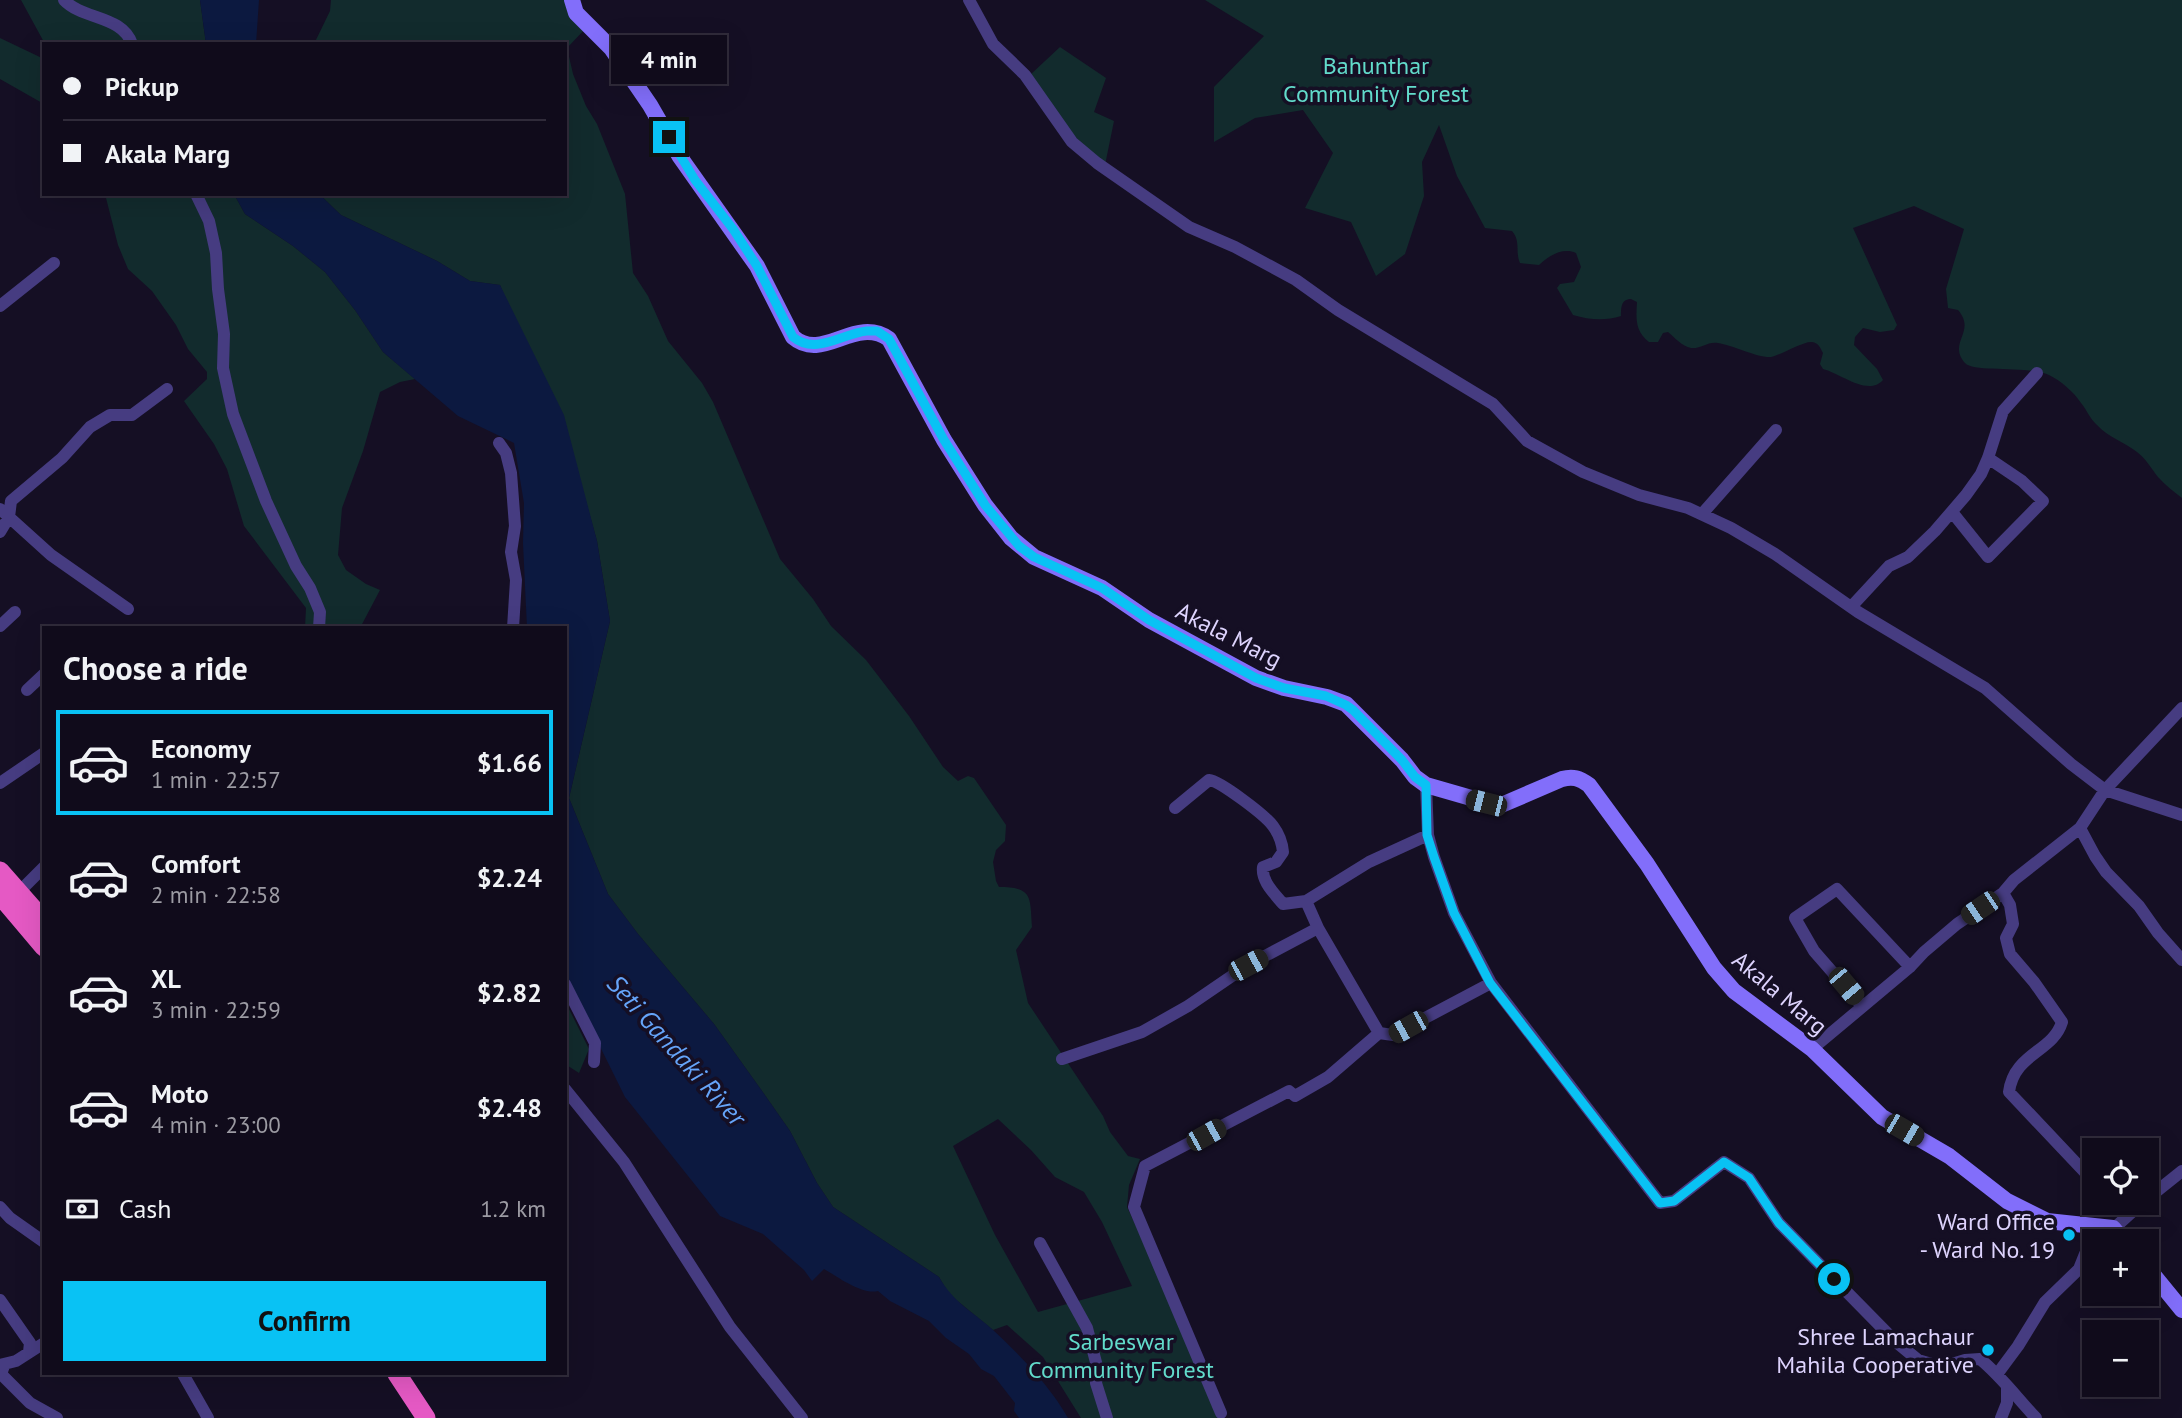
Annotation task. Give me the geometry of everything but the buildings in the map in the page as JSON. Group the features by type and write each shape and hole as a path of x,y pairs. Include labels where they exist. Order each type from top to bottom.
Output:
{"highway":[{"path":"0,871 9,894 42,944"},
{"path":"9,894 42,919"},
{"path":"398,1375 424,1416"}],"main road":[{"name":"Akala Marg","path":"572,0 576,13 611,48 655,113 680,158 733,229 757,266 793,337 799,342 812,345 867,331 877,331 889,339 944,440 985,505 1019,546 1034,557 1102,588 1149,620 1249,674 1270,684 1326,696 1346,705 1402,760 1415,777 1426,785 1499,806 1562,779 1580,779 1589,785 1647,864 1714,968 1734,991 1812,1049 1882,1117 1949,1156 2007,1201 2047,1221 2088,1229"},
{"path":"2159,1282 2182,1310"}],"street":[{"path":"64,0 80,10 123,28 131,42"},
{"path":"969,0 993,44 1025,75 1072,142 1097,163 1189,227 1296,280 1338,310 1493,404 1527,441 1583,472 1616,486 1702,514 1775,554 1851,607 1985,688 2071,764 2105,790 2182,815"},
{"path":"197,196 209,221 216,253 224,334 223,368 233,414 266,501 320,612 318,626"},
{"path":"0,306 54,263"},
{"path":"1851,607 1889,566 1908,556 1952,512 1981,474 2003,411 2037,373"},
{"path":"0,532 11,501 62,458 90,427 110,415 132,415 167,389"},
{"path":"1702,514 1776,430"},
{"path":"499,443 506,453 511,473 515,526 511,552 516,580 513,626"},
{"path":"1952,512 1988,557 2043,501 2022,481 1988,458"},
{"path":"5,513 51,555 128,609"},
{"path":"0,626 15,612"},
{"path":"27,690 42,676"},
{"path":"1812,1049 1957,924 2003,893 2014,880 2080,828 2105,790 2182,708"},
{"path":"0,783 42,754"},
{"path":"1175,808 1209,780 1216,780 1264,816 1282,839 1283,852 1276,862 1263,867 1262,875 1283,904 1306,901 1369,862 1427,835"},
{"path":"1426,785 1427,835 1454,913 1490,983 1660,1203 1674,1201 1724,1162 1749,1178 1779,1223 1895,1341 1918,1360 1942,1367 1965,1360 1980,1359 1998,1373 2007,1387 2036,1418"},
{"path":"2080,828 2106,872 2139,906 2182,960"},
{"path":"9,894 42,869"},
{"path":"1863,1006 1814,951 1795,918 1837,889 1910,967"},
{"path":"2003,893 2010,905 2013,925 2006,938 2010,954 2062,1022 2060,1030 2023,1062 2011,1077 2009,1092 2082,1169"},
{"path":"1306,901 1318,928 1379,1033"},
{"path":"1062,1059 1142,1032 1188,1006 1248,965 1318,928"},
{"path":"1221,1413 1133,1206 1144,1166 1289,1091 1295,1096 1328,1077 1379,1033 1393,1035 1490,983"},
{"path":"567,988 595,1042 594,1062"},
{"path":"567,1091 624,1162 730,1326 802,1418"},
{"path":"2159,1190 2182,1171"},
{"path":"0,1207 10,1218 42,1241"},
{"path":"2121,1229 2128,1215"},
{"path":"1040,1244 1087,1328 1098,1370 1096,1383 1107,1418"},
{"path":"1998,1373 2045,1302 2079,1269 2082,1262"},
{"path":"0,1300 30,1343 29,1352"},
{"path":"42,1344 2,1365 1,1374 30,1403 57,1418"},
{"path":"184,1375 208,1418"},
{"path":"2001,1418 2007,1404 2007,1387"}],"green space":[{"path":"21,0 200,0 206,42 44,42"},
{"path":"331,0 567,0 586,28 567,48 567,42 315,42 330,11"},
{"name":"Bahunthar Community Forest","path":"1205,0 2182,0 2182,498 2161,480 2132,448 2101,429 2075,395 2054,377 2028,370 1979,368 1965,363 1959,349 1965,325 1958,310 1948,308 1946,289 1964,229 1914,206 1853,228 1897,325 1894,330 1880,332 1863,328 1855,337 1854,345 1877,369 1883,380 1870,386 1823,369 1820,364 1823,353 1814,343 1808,342 1771,357 1718,343 1691,348 1668,332 1663,333 1658,342 1649,342 1639,329 1637,302 1631,299 1623,302 1621,316 1597,319 1573,315 1557,288 1560,284 1574,282 1581,267 1576,253 1556,253 1539,265 1520,263 1512,231 1485,228 1457,176 1439,125 1422,162 1424,196 1405,254 1376,276 1351,222 1305,208 1333,153 1303,110 1255,118 1214,142 1214,87 1264,36"},
{"path":"0,38 42,58 42,103 0,79"},
{"path":"1060,47 1106,78 1094,112 1114,121 1105,165 1065,127 1030,75"},
{"name":"Sarbeswar Community Forest","path":"567,48 573,74 586,106 597,124 625,194 633,273 648,296 668,341 702,383 713,402 780,559 831,626 866,660 909,716 943,767 958,781 968,776 974,778 1006,825 1005,841 996,850 993,862 999,887 1018,889 1028,896 1030,901 1032,927 1016,950 1028,1003 1103,1116 1110,1132 1128,1156 1140,1159 1129,1185 1127,1207 1220,1418 1081,1418 1043,1357 1007,1325 993,1330 949,1294 939,1277 833,1207 817,1183 790,1131 714,1024 608,894 569,798 610,621 597,541 583,491 500,285 470,281 437,261 341,215 321,196 567,196","holes":["998,1119 1055,1177 1084,1192 1102,1222 1132,1286 1038,1312 995,1235 953,1146"]},
{"path":"106,196 235,196 245,214 293,246 325,272 383,352 415,379 400,382 380,392 363,451 342,508 338,555 346,570 380,590 361,626 305,626 306,608 244,526 227,469 214,444 184,401 207,379 207,372 188,349 176,325 152,291 128,269 118,245"},
{"path":"567,1005 589,1049 579,1073 567,1065"}],"water":[{"path":"200,0 259,0 256,42 206,42"},
{"name":"Seti Gandaki River","path":"235,196 321,196 341,215 437,261 470,281 500,285 564,415 597,541 610,621 569,798 608,894 714,1024 790,1131 817,1183 833,1207 939,1277 957,1300 1024,1360 1068,1418 1019,1418 1014,1411 1015,1403 994,1376 981,1369 969,1354 946,1338 929,1321 890,1301 878,1291 858,1288 824,1269 812,1281 804,1270 763,1234 720,1216 625,1097 567,980 567,626 527,626 524,503 514,443 458,416 383,352 325,272 293,246 245,214"}],"place":[{"name":"Ward Office - Ward No. 19","path":"2069,1235"},
{"name":"Shree Lamachaur Mahila Cooperative","path":"1988,1350"}],"route":[{"path":"669,137 695,180 733,229 757,266 793,337 799,342 812,345 824,344 858,332 877,331 889,339 944,440 985,505 1019,546 1034,557 1102,588 1149,620 1256,678 1284,688 1326,696 1353,710 1415,777 1426,785 1427,835 1434,857 1454,913 1490,983 1660,1203 1674,1201 1724,1162 1749,1178 1779,1223 1834,1279"}]}
